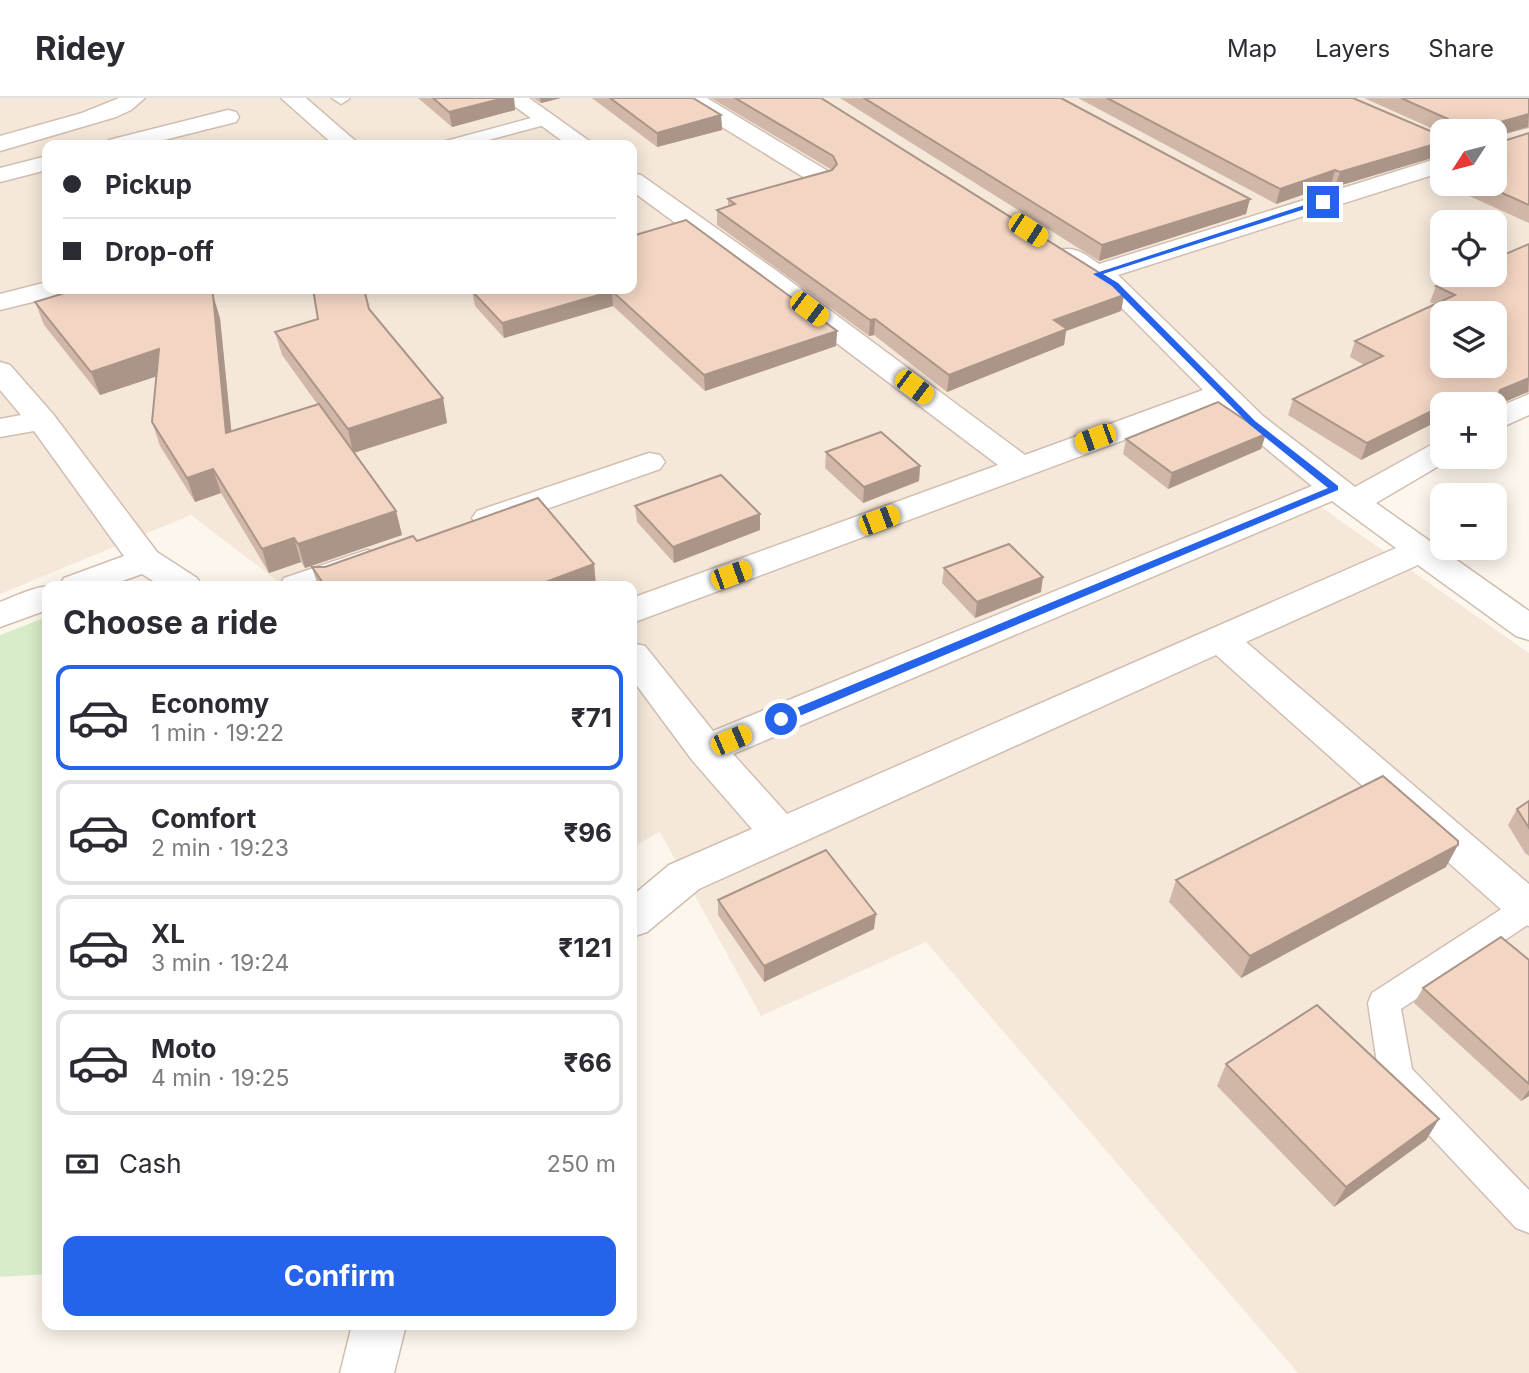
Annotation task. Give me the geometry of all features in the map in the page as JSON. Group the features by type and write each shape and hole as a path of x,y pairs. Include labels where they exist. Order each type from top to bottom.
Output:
{"street":[{"path":"0,144 127,104 134,98"},
{"path":"292,98 342,140"},
{"path":"514,98 576,140"},
{"path":"691,98 822,178"},
{"path":"156,106 184,128"},
{"path":"137,140 228,117"},
{"path":"0,175 42,164"},
{"path":"1097,274 1430,168"},
{"path":"637,184 767,277 1019,466"},
{"path":"1251,204 1275,217"},
{"path":"1051,245 1115,285 1252,422 1419,551 1529,628"},
{"path":"0,302 42,291"},
{"path":"0,371 42,420 145,560 177,581"},
{"path":"637,609 1019,466 1223,393"},
{"path":"1507,415 1529,403"},
{"path":"0,428 42,420"},
{"path":"706,750 1344,495 1430,457"},
{"path":"466,526 649,462"},
{"path":"310,581 401,549"},
{"path":"637,916 684,877 1419,551"},
{"path":"89,581 145,560"},
{"path":"0,615 42,599"},
{"path":"1220,639 1529,908"},
{"path":"637,661 706,750 782,834"},
{"path":"367,1373 378,1330"}],"lane":[{"path":"470,140 546,119"},
{"path":"1529,908 1384,1003 1396,1076 1529,1216"}],"shaded area":[{"path":"0,98 1529,98 1529,390 1507,402 1507,392 1430,392 1430,446 1321,507 1529,653 1529,1373 1298,1373 926,942 761,1016 660,832 637,844 637,581 277,581 191,515 0,594"}],"green space":[{"path":"42,619 42,1274 0,1277 0,635"}],"building":[{"path":"433,98 504,98 449,112"},
{"path":"610,98 693,98 721,115 657,133"},
{"path":"735,98 821,98 1106,277 1124,295 1054,320 1067,329 949,375 875,319 870,320 717,210 735,204 728,199 832,170 837,164 833,156"},
{"path":"864,98 1061,98 1250,199 1102,245"},
{"path":"1107,98 1353,98 1430,131 1430,146 1340,172 1335,170 1280,189"},
{"path":"1401,98 1529,98 1529,114 1507,120 1448,119"},
{"path":"1529,133 1529,205 1507,195 1507,140"},
{"path":"686,220 837,331 704,375 615,294 637,294 637,235"},
{"path":"1529,244 1529,378 1500,392 1430,392 1430,412 1367,443 1293,399 1383,356 1355,341 1430,306 1430,378 1507,378 1507,301 1442,301 1455,295 1438,287 1507,287 1507,253"},
{"path":"61,294 212,294 226,433 319,404 396,511 298,544 294,538 262,549 213,469 187,478 152,422 159,349 91,372 35,302"},
{"path":"314,294 365,294 369,309 443,398 348,429 275,332 318,319"},
{"path":"475,294 602,294 502,323"},
{"path":"1218,402 1266,434 1172,473 1126,439"},
{"path":"881,432 920,466 864,487 826,452"},
{"path":"721,475 760,514 673,547 635,506"},
{"path":"538,498 594,564 548,581 322,581 312,567 325,567 413,536 417,541"},
{"path":"1009,544 1043,577 977,602 944,568"},
{"path":"1383,776 1458,841 1458,845 1250,956 1176,880"},
{"path":"1529,801 1529,828 1517,809"},
{"path":"826,850 876,914 764,966 718,900"},
{"path":"1501,937 1529,960 1529,1084 1423,988"},
{"path":"1317,1005 1439,1119 1346,1187 1226,1064"}],"route":[{"path":"781,719 1335,488 1252,422 1115,285 1097,274 1323,202"}]}
